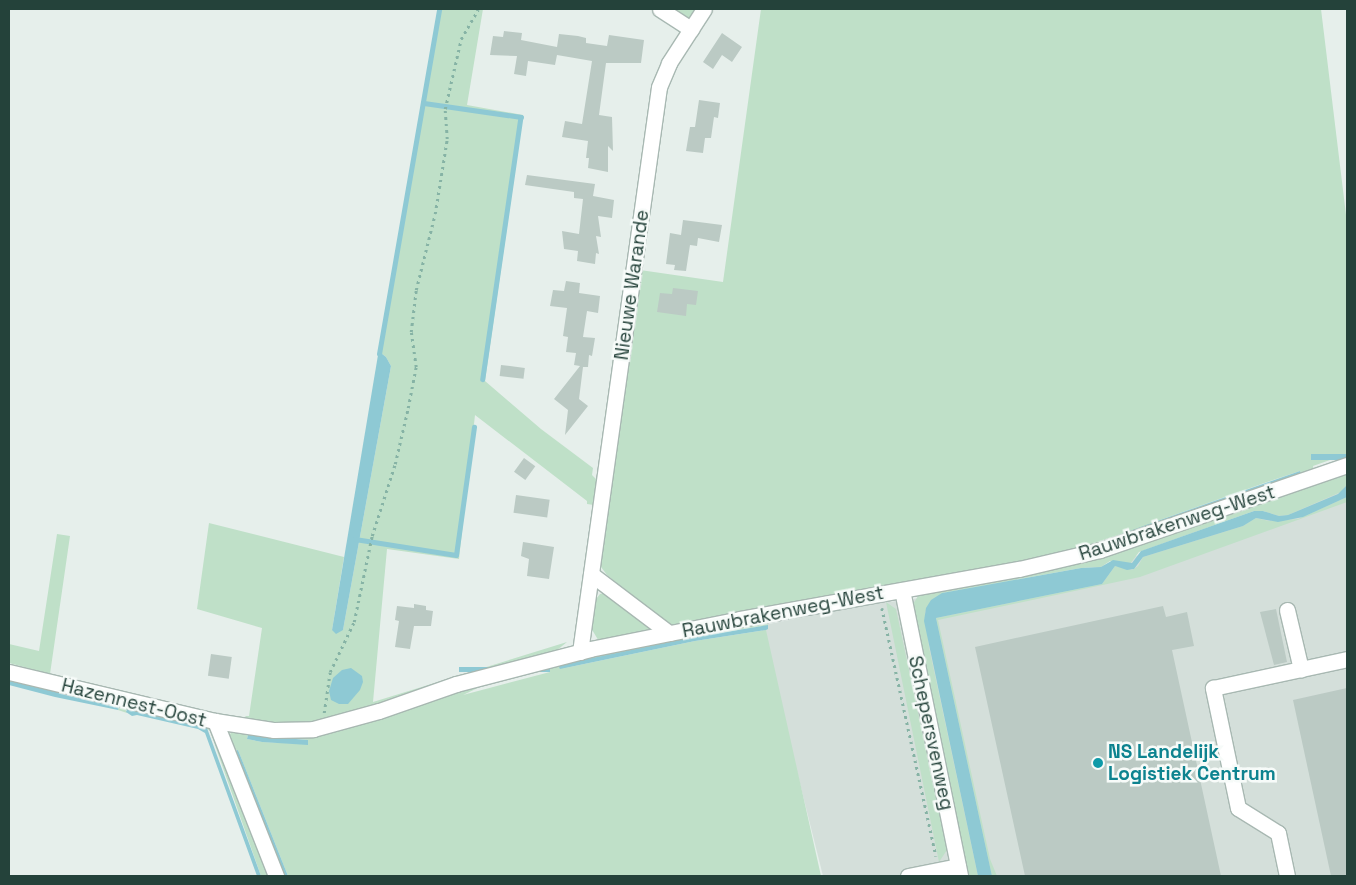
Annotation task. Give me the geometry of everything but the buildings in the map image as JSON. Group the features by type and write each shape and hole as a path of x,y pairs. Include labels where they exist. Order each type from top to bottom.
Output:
{"street":[{"path":"660,9 691,28"},
{"name":"Nieuwe Warande","path":"580,652 660,88 669,63 704,9"},
{"name":"Rauwbrakenweg-West","path":"215,721 282,731 322,727 379,711 456,684 580,652 668,633 1019,570 1100,550 1347,465"},
{"path":"591,574 668,633"},
{"name":"Schepersvenweg","path":"902,590 959,871"},
{"path":"1288,610 1301,669"},
{"path":"1287,876 1278,833 1238,808 1213,688 1347,659"},
{"name":"Hazennest-Oost","path":"9,672 215,721 276,876"},
{"path":"908,876 939,870 959,871"}],"path":[{"path":"322,727 330,672 354,622 372,536 395,464 416,367 411,332 416,290 435,214 447,139 445,109 461,39 478,9"},
{"name":"Schepersvenweg","path":"879,594 939,870"}],"shaded area":[{"path":"1347,484 1347,876 823,876 759,619 1020,585 1121,561"}],"green space":[{"path":"439,9 483,9 467,105 523,115 485,381 541,429 593,468 592,475 598,481 594,505 587,504 587,501 475,415 459,559 387,549 373,702 567,642 551,655 330,722 252,724 245,716 249,716 262,628 197,609 209,523 344,557 332,630 343,630 391,366 386,357 381,353"},
{"path":"669,9 696,9 690,18 684,18"},
{"path":"761,9 1321,9 1347,223 1347,454 1313,466 1314,471 1099,548 678,627 667,624 607,575 601,567 600,558 640,270 723,282","holes":["1300,471 1301,475 1146,525"]},
{"path":"1347,470 1347,485 1341,492 1288,515 1279,516 1263,511 1254,511 1139,552 1130,564 1110,561 1101,567 1081,568 943,593 925,612 929,647 978,876 969,876 913,616 912,606 920,593 1046,569"},
{"path":"1347,497 1347,502 1140,577 938,620 990,859 997,876 992,876 936,618 1102,584 1115,566 1132,570 1138,566 1143,557 1243,526 1256,518 1269,521 1298,519"},
{"path":"57,534 70,536 50,674 9,663 9,644 39,651"},
{"path":"605,593 651,630 600,643 591,628 596,599 600,594"},
{"path":"886,602 896,609 944,834 947,850 939,862"},
{"path":"766,618 768,625 695,637 560,669 695,641 766,630 821,876 288,876 238,750 234,750 284,876 280,876 228,736 234,730 270,734 490,678","holes":["550,668 550,672 463,695 486,684","248,735 308,740 308,744 262,742 247,739"]},
{"path":"9,678 209,725 271,876 261,876 210,731 199,724 129,709 126,710 127,713 118,710 118,706 9,681"}],"water":[{"path":"381,353 386,357 391,366 343,630 336,634 332,630 378,355"},
{"path":"1311,454 1347,454 1347,460 1311,460"},
{"path":"1300,471 1301,475 1119,537 1119,535 1146,525"},
{"path":"1347,485 1347,497 1303,517 1278,522 1256,518 1243,526 1143,557 1134,569 1127,570 1115,566 1102,584 936,618 992,876 978,876 924,621 926,608 931,600 942,593 1081,568 1101,567 1113,560 1132,563 1141,551 1254,511 1263,511 1279,516 1288,515 1338,494"},
{"path":"768,625 766,630 695,641 560,669 558,665 695,637"},
{"path":"459,667 550,667 550,672 459,672"},
{"path":"351,668 362,676 363,682 360,690 348,704 339,704 331,700 329,691 333,678 342,670"},
{"path":"9,681 119,707 118,710 55,697 9,685"},
{"path":"127,709 207,728 261,876 257,876 205,733 198,729 137,715 132,716 126,712"},
{"path":"248,735 308,740 308,745 262,742 247,739"},
{"path":"238,750 288,876 284,876 234,751"}],"waterway":[{"path":"379,354 439,9"},
{"path":"424,103 521,117 483,379"},
{"path":"355,539 456,555 474,427"}],"place":[{"name":"NS Landelijk Logistiek Centrum","path":"1098,763"}]}
